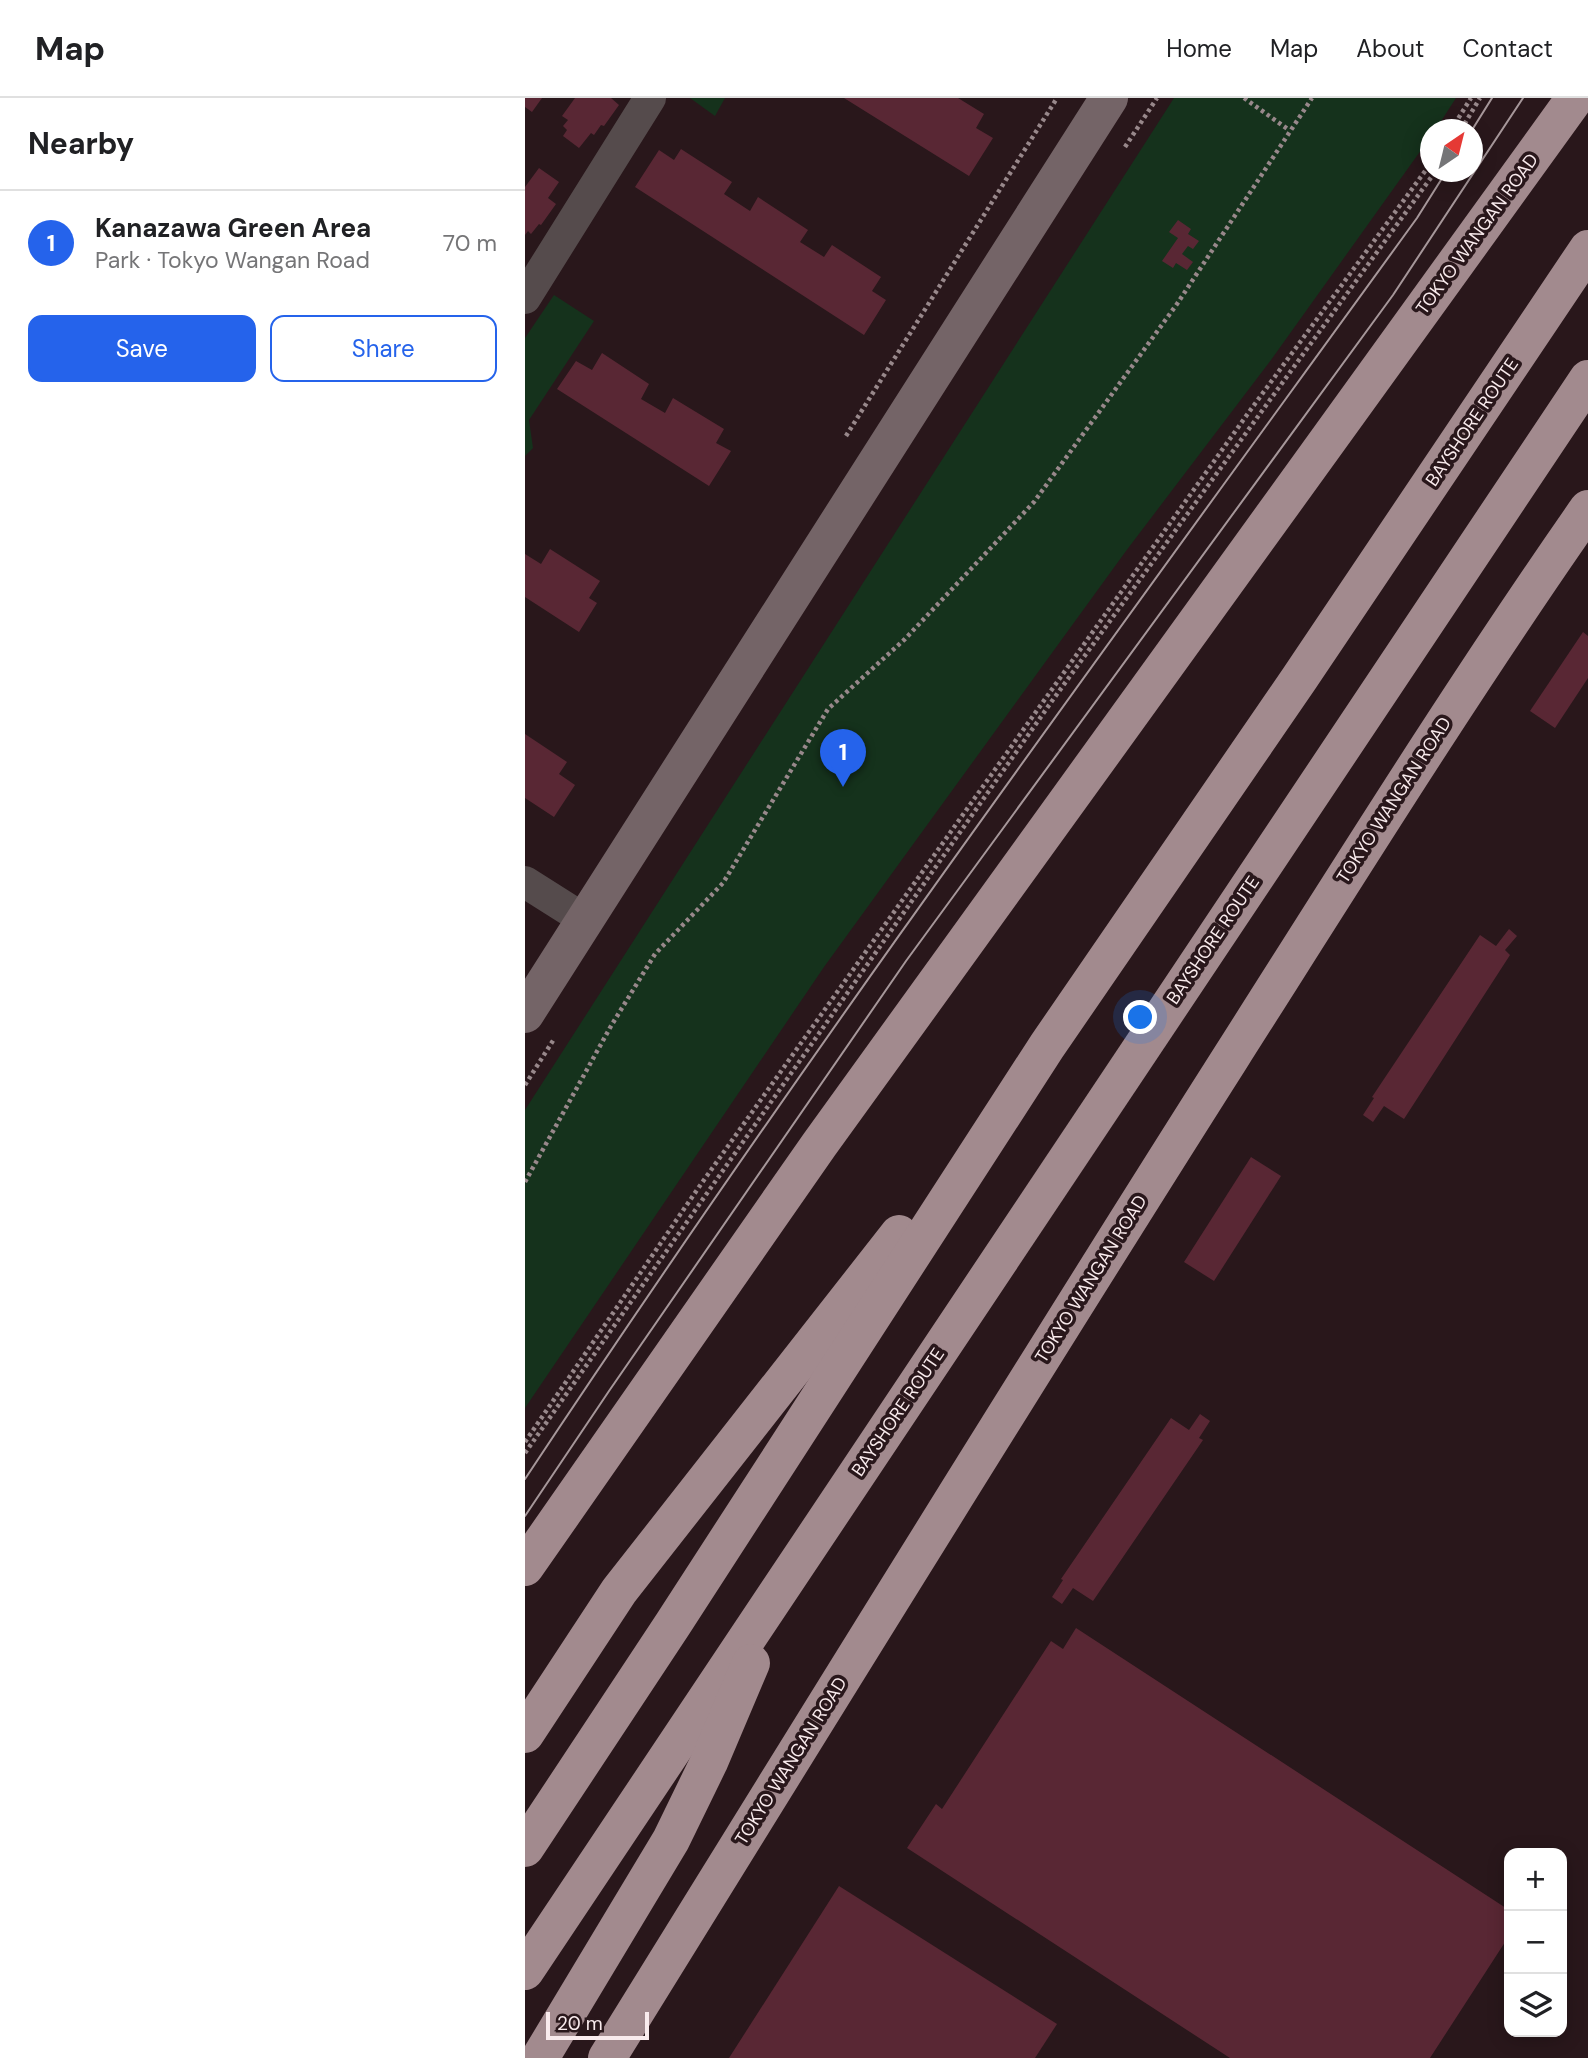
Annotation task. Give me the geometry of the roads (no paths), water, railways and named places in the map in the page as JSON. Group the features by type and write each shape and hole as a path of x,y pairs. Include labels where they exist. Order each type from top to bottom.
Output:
{"highway":[{"name":"TOKYO WANGAN ROAD","path":"525,1567 819,1144 1575,98"},
{"name":"BAYSHORE ROUTE","path":"1047,1046 1299,679 1588,249"},
{"name":"BAYSHORE ROUTE","path":"791,1571 1588,379"},
{"name":"TOKYO WANGAN ROAD","path":"607,2058 1125,1223 1508,623 1588,509"},
{"path":"525,1734 619,1591 1047,1046"},
{"path":"525,1848 673,1625 1047,1046"},
{"path":"525,1971 791,1571"},
{"path":"540,2058 671,1840 709,1762 791,1571"}],"street":[{"path":"525,298 650,98"},
{"path":"525,1014 1109,98"},
{"path":"525,882 585,920"}],"tram line":[{"path":"1479,119 1492,98"},
{"path":"525,1516 906,961 1393,295 1523,98"},
{"path":"525,1479 852,1001 1417,218 1440,182"}],"place":[{"name":"Kanazawa Green Area","path":"843,787"}]}
